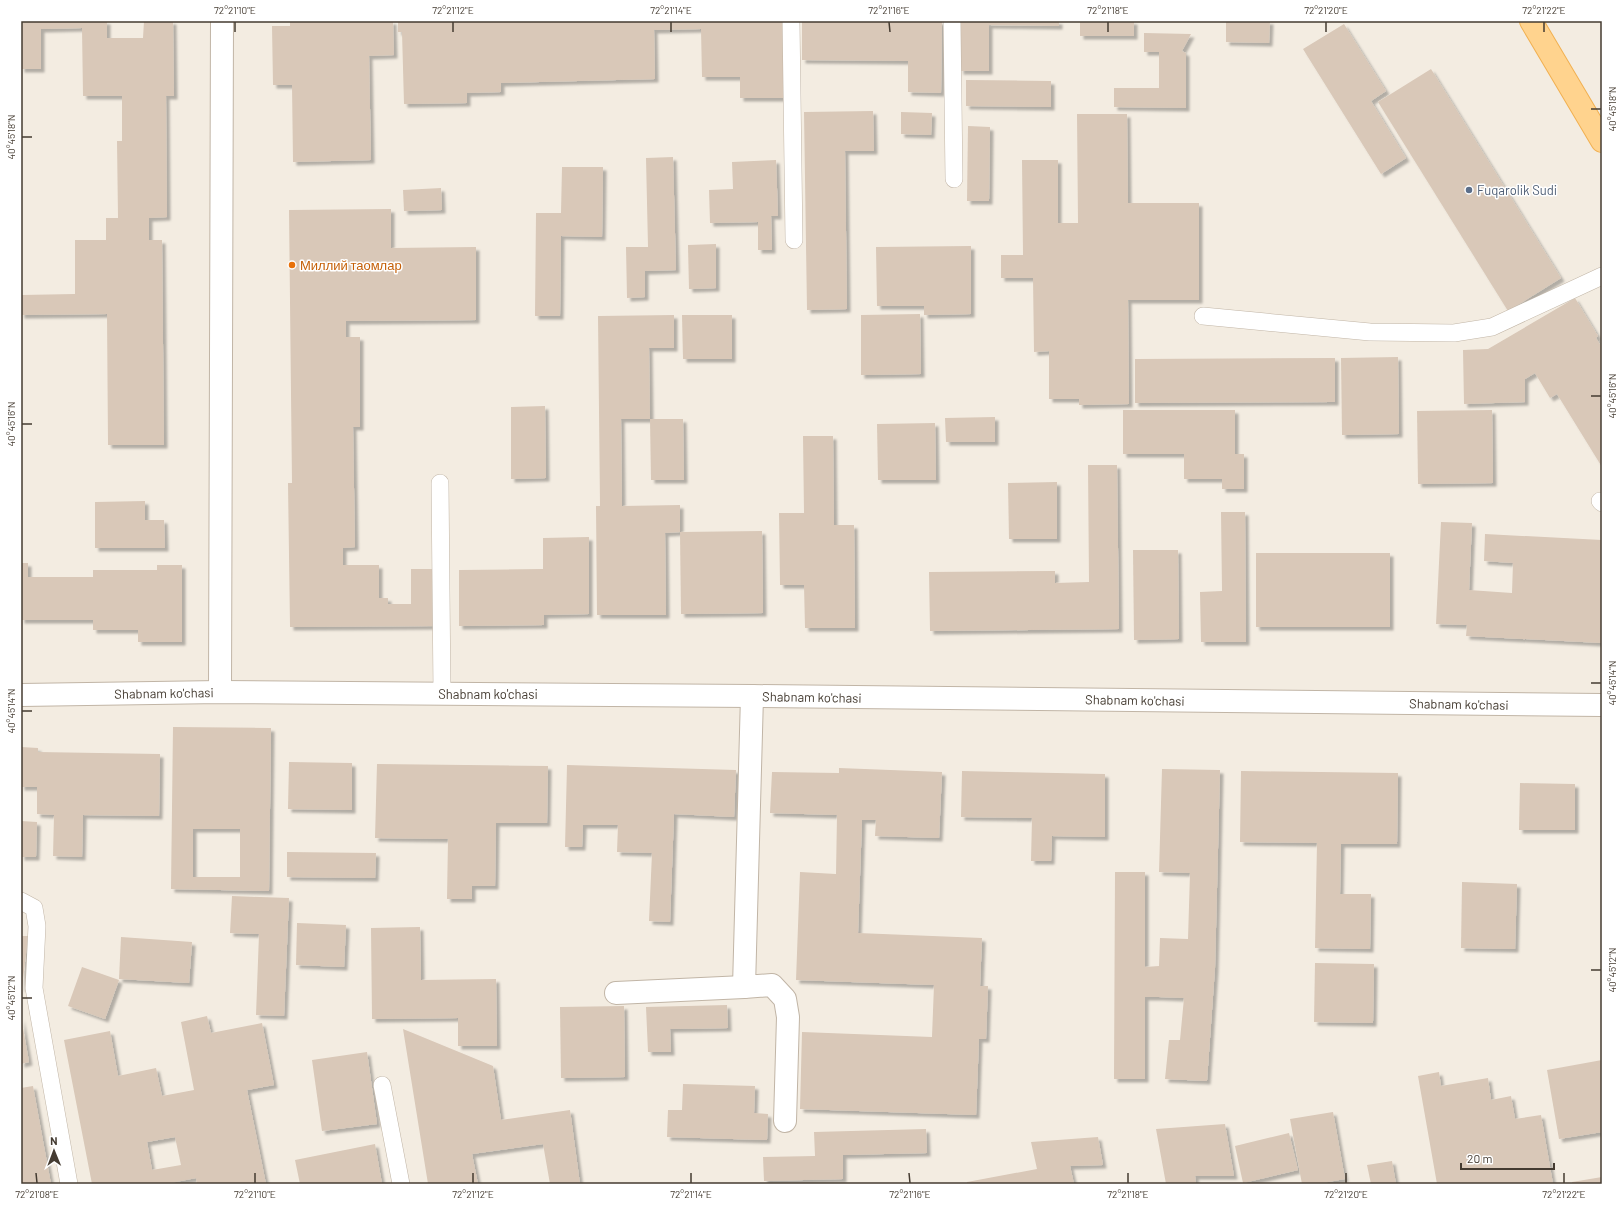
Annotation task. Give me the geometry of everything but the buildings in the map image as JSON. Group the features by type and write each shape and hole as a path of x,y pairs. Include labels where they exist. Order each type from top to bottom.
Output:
{"main road":[{"path":"1531,21 1602,141"}],"street":[{"path":"220,692 222,21"},
{"name":"Shabnam ko'chasi","path":"21,695 220,692 1602,705"},
{"path":"744,987 752,696"},
{"path":"616,993 772,985 785,999 788,1017 785,1121"}],"lane":[{"path":"791,21 794,240"},
{"path":"952,21 954,179"},
{"path":"1203,316 1370,332 1454,333 1492,327 1602,276"},
{"path":"440,483 442,694"},
{"path":"21,901 34,908 37,926 34,988 69,1184"},
{"path":"382,1085 401,1184"}],"place":[{"name":"Fuqarolik Sudi","path":"1469,190"},
{"name":"Миллий таомлар","path":"292,265"}]}
